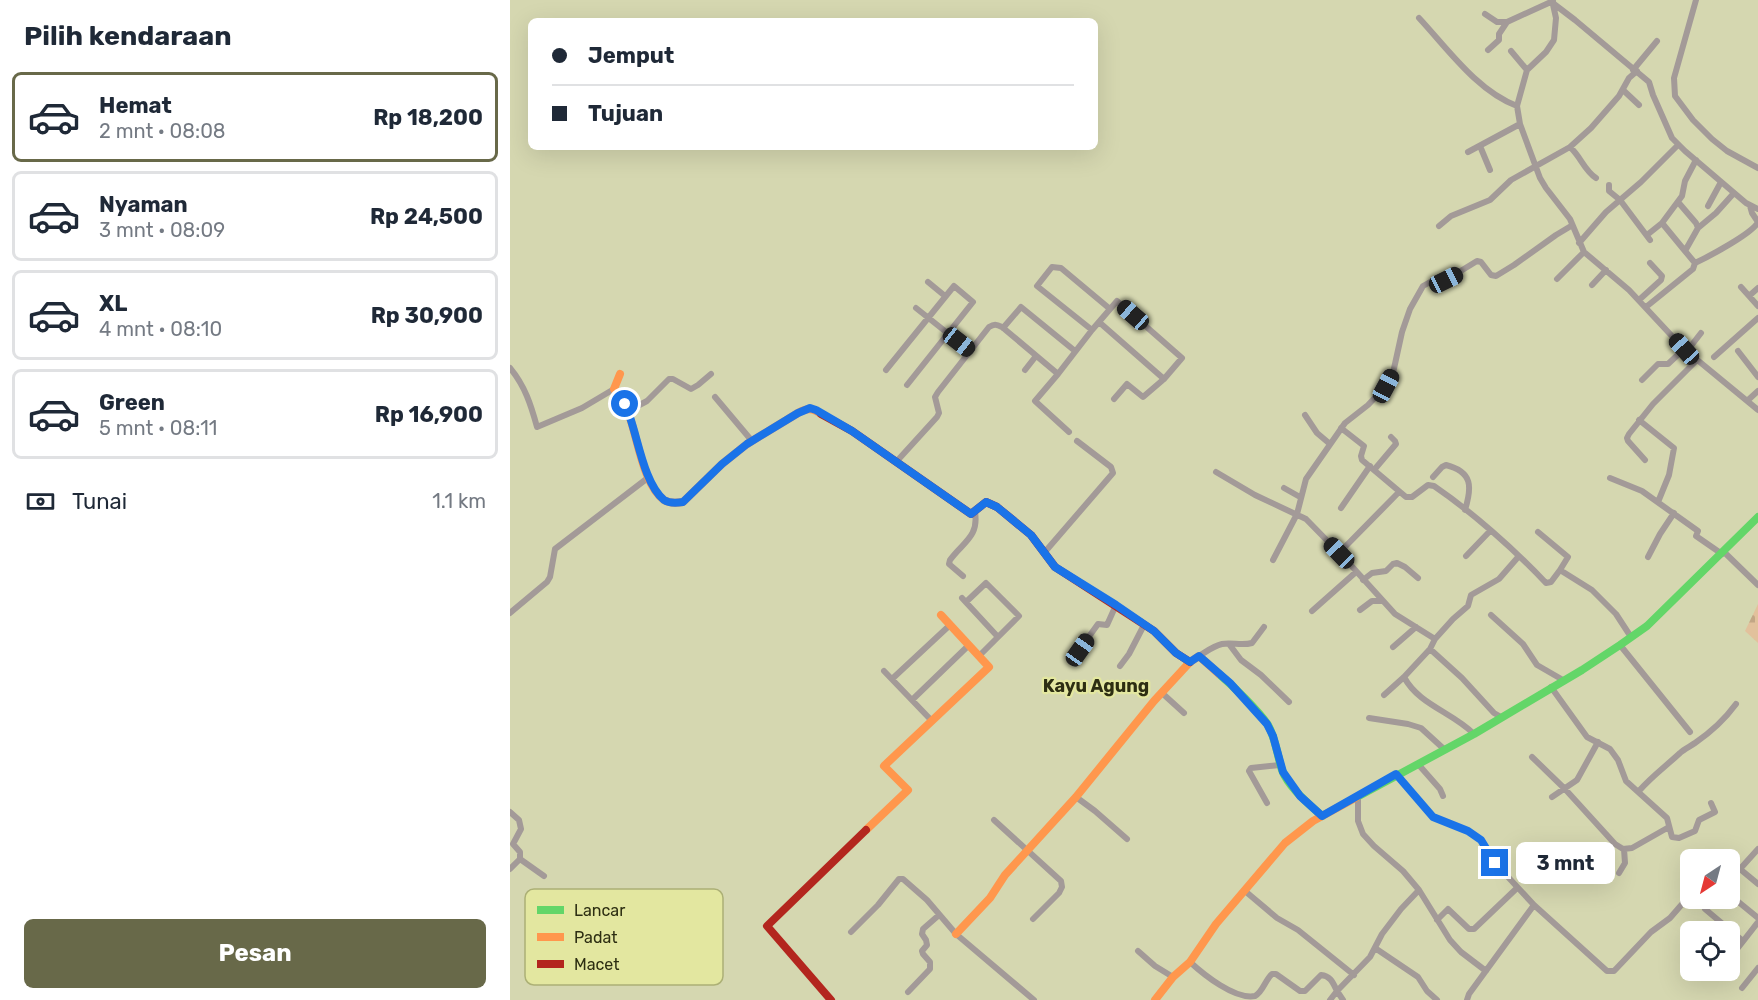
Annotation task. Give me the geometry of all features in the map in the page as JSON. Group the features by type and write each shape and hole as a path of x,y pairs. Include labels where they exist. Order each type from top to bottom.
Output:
{"street":[{"path":"1696,0 1674,78 1675,96 1693,120 1712,139 1758,168"},
{"path":"1485,14 1497,22 1507,22 1553,2"},
{"path":"1553,2 1555,30 1552,45 1527,70 1516,106 1520,124 1546,188 1569,219 1584,252 1639,300 1685,350 1758,410"},
{"path":"1553,2 1649,82 1668,130 1678,145 1750,206 1758,209"},
{"path":"1419,18 1477,80 1501,99 1516,106"},
{"path":"1488,50 1499,40 1499,34 1507,22"},
{"path":"1439,226 1451,216 1490,200 1511,180 1570,147 1591,128 1619,96 1629,78 1657,41"},
{"path":"1511,51 1527,70"},
{"path":"1623,90 1640,105"},
{"path":"1468,152 1520,124"},
{"path":"1579,243 1606,212 1678,145"},
{"path":"1480,146 1490,170"},
{"path":"1570,147 1580,158 1587,171 1596,178"},
{"path":"1609,185 1609,192 1620,200 1648,238 1662,224 1682,196 1685,181 1696,160"},
{"path":"1708,206 1721,182"},
{"path":"1685,251 1698,228 1734,193"},
{"path":"1678,202 1698,228"},
{"path":"1646,307 1692,270 1695,263 1735,241 1756,226 1758,222 1750,206"},
{"path":"1662,224 1695,263"},
{"path":"1273,560 1297,514 1306,479 1341,428 1386,386 1393,373 1401,332 1410,309 1423,286 1427,282 1446,280 1477,261 1481,262 1491,275 1496,276 1571,226"},
{"path":"1557,279 1584,252"},
{"path":"1639,300 1661,280 1662,276 1650,263"},
{"path":"1092,330 1037,286 1052,267 1060,268 1110,309"},
{"path":"1592,285 1606,270"},
{"path":"928,282 945,296"},
{"path":"886,370 954,286 973,302 907,385"},
{"path":"1741,287 1758,306"},
{"path":"1749,296 1758,288"},
{"path":"1069,432 1035,401 1117,301 1182,358 1164,379 1143,397 1127,384 1114,399"},
{"path":"1003,328 1021,307 1075,351"},
{"path":"916,308 970,351"},
{"path":"1714,357 1758,318"},
{"path":"1099,322 1164,379"},
{"path":"897,461 937,417 939,413 935,396 988,327 997,325 1003,328 1058,374"},
{"path":"1642,380 1658,363 1668,364 1701,333"},
{"path":"1738,351 1757,374"},
{"path":"1025,370 1036,356"},
{"path":"1646,460 1627,438 1653,404 1697,360"},
{"path":"510,368 527,393 537,427 582,408 614,389 620,374"},
{"path":"628,411 647,401 669,379 691,389 711,374"},
{"path":"614,389 628,411 649,477 664,499 676,504 683,502 722,464 752,441 810,408 852,431 971,514 989,502 1031,535 1055,567 1154,631 1176,653 1190,662"},
{"path":"1747,401 1758,391"},
{"path":"715,397 752,441"},
{"path":"1305,415 1317,433 1330,444"},
{"path":"1640,420 1674,448 1669,475 1658,502"},
{"path":"1341,428 1365,446 1361,458 1399,492 1408,498 1430,485 1449,497 1490,531 1546,583 1551,582 1568,557 1538,532"},
{"path":"1341,508 1372,468 1396,444 1391,437"},
{"path":"1044,553 1113,473 1111,467 1077,441"},
{"path":"1433,477 1442,466 1446,465 1466,476 1471,491 1465,510"},
{"path":"1216,472 1310,523 1395,614 1435,639"},
{"path":"510,613 547,582 555,549 649,477"},
{"path":"1610,478 1642,491 1674,513 1698,531 1697,536 1723,553 1758,585"},
{"path":"1284,488 1300,497"},
{"path":"1339,553 1399,492"},
{"path":"963,576 949,564 974,531 977,524 975,512"},
{"path":"1648,557 1674,513"},
{"path":"1155,1000 1173,977 1190,962 1216,924 1285,843 1313,820 1474,734 1620,645 1647,626 1758,516"},
{"path":"1466,556 1490,531"},
{"path":"1383,695 1404,677 1453,619 1468,606 1471,595 1499,579 1519,556"},
{"path":"1363,580 1372,573 1386,571 1397,563 1418,578"},
{"path":"1560,570 1592,590 1612,611 1631,637"},
{"path":"1312,611 1356,572"},
{"path":"979,656 998,637 1019,616 986,583 964,600 998,637"},
{"path":"1360,610 1372,601 1383,602"},
{"path":"1080,650 1098,624 1107,625 1116,605"},
{"path":"831,1000 767,926 908,790 884,766 989,667 941,615"},
{"path":"1491,615 1523,644 1537,665 1563,680"},
{"path":"892,680 950,625"},
{"path":"1120,666 1144,625"},
{"path":"956,934 990,898 1005,875 1076,796 1190,662 1224,643 1239,645 1252,643 1264,627"},
{"path":"1393,647 1416,627"},
{"path":"912,700 969,645"},
{"path":"1229,645 1241,660 1261,675 1289,702"},
{"path":"1620,645 1690,732"},
{"path":"1430,649 1462,678 1494,713 1501,717"},
{"path":"1199,656 1230,683 1267,724 1273,736 1283,772 1300,796 1322,816"},
{"path":"884,671 932,721"},
{"path":"1404,677 1422,699 1459,721 1474,734"},
{"path":"1551,687 1587,737 1599,742 1615,754 1626,781 1667,818 1671,835 1675,838 1694,832 1698,828 1699,820 1715,812 1711,803"},
{"path":"1162,693 1184,713"},
{"path":"1639,791 1649,780 1724,719 1736,704"},
{"path":"1369,718 1421,728 1445,750"},
{"path":"1552,797 1573,784 1599,742"},
{"path":"1532,757 1615,844 1624,849 1632,848 1669,827"},
{"path":"1418,764 1440,789 1443,796"},
{"path":"1267,803 1249,771 1251,768 1280,765"},
{"path":"1396,774 1433,817 1468,831 1481,840 1495,863 1517,888 1591,958 1611,972 1680,906"},
{"path":"1076,796 1127,839"},
{"path":"1358,797 1358,821 1363,834 1403,871 1419,890 1456,947 1486,971"},
{"path":"510,812 519,820 521,826 513,844 520,852 520,859 510,869"},
{"path":"994,820 1058,877 1062,887 1059,893 1033,919"},
{"path":"1619,873 1625,863 1624,849"},
{"path":"1758,849 1740,869 1758,884"},
{"path":"520,859 544,876"},
{"path":"851,933 901,879 908,882 956,934 1034,1000"},
{"path":"1437,920 1448,909 1469,929 1474,929 1517,888"},
{"path":"1330,1000 1371,957 1377,941 1401,909 1419,890"},
{"path":"1245,891 1354,975"},
{"path":"1740,904 1758,920 1740,945"},
{"path":"1467,1000 1469,994 1534,905"},
{"path":"1704,909 1743,941"},
{"path":"908,992 931,966 922,954 927,945 922,934 923,929 939,915"},
{"path":"1375,948 1418,977 1427,991 1437,1000"},
{"path":"1138,951 1155,966 1173,977"},
{"path":"1190,962 1220,988 1240,996 1249,998 1257,995 1268,977 1273,974 1305,991 1321,975 1331,978 1343,1000"},
{"path":"1742,988 1758,968"}],"green space":[{"path":"1758,604 1758,643 1745,631"}],"traffic: fast":[{"path":"1357,797 1474,734 1620,645 1647,626 1758,517"},
{"path":"1219,674 1252,705 1268,725 1285,777 1299,795 1322,816"}],"traffic: slow":[{"path":"620,374 614,389 630,418 651,485 664,500 671,503 683,502 722,464 747,444 798,413 810,409 821,414"},
{"path":"866,830 908,790 884,766 989,667 941,615"},
{"path":"956,934 990,898 1005,875 1076,797 1154,701 1190,662 1199,656 1219,674"},
{"path":"1155,1000 1173,977 1190,962 1216,924 1285,843 1313,821 1357,797"}],"traffic: jam":[{"path":"821,414 852,431 971,514 986,502 997,507 1031,535 1055,567 1154,631 1176,653 1190,662"},
{"path":"831,1000 767,926 866,830"}],"district":[{"name":"Kayu Agung","path":"1096,686"}],"route":[{"path":"625,404 651,481 664,499 676,504 683,502 722,464 747,444 798,413 810,408 816,410 897,461 971,514 986,502 997,507 1031,535 1055,567 1154,631 1176,653 1190,662 1199,656 1230,683 1267,724 1273,736 1283,772 1300,796 1322,816 1396,774 1433,817 1468,831 1481,840 1495,863"}]}
